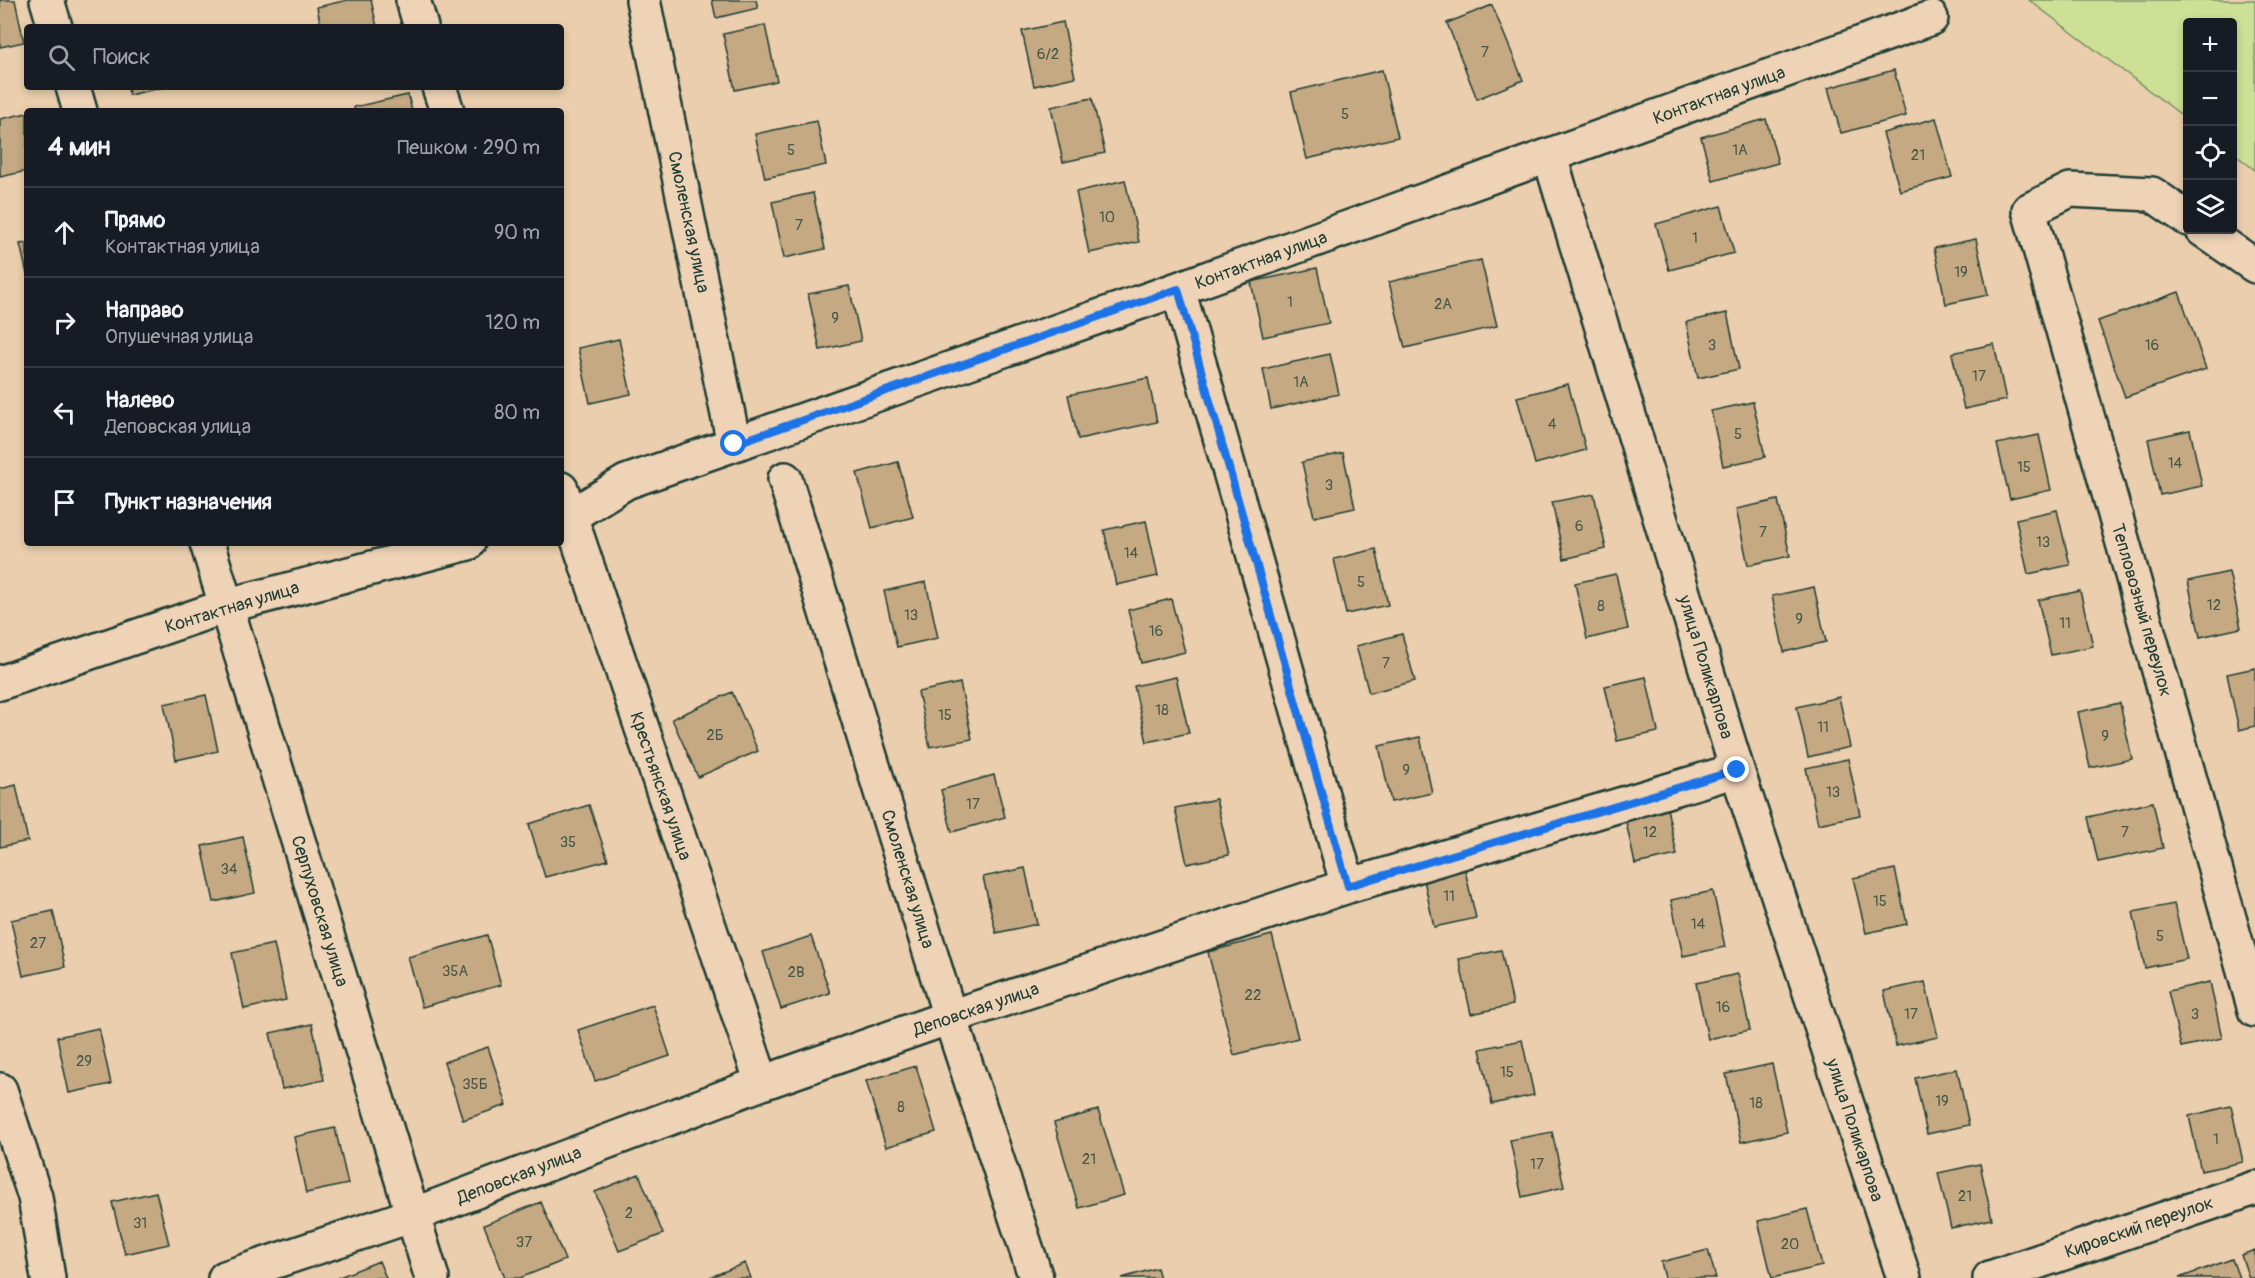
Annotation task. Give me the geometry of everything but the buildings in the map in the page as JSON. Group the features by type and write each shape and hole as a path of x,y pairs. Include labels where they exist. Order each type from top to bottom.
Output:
{"street":[{"path":"48,0 55,24"},
{"path":"413,0 420,24"},
{"name":"Смоленская улица","path":"643,0 734,444"},
{"name":"Контактная улица","path":"564,508 626,482 1550,157 1931,18"},
{"path":"74,90 79,108"},
{"path":"441,90 446,108"},
{"name":"улица Поликарпова","path":"1550,157 1737,770 1904,1278"},
{"name":"Тепловозный переулок","path":"2183,216 2152,194 2070,190 2029,210 2255,1010"},
{"path":"2209,234 2255,266"},
{"path":"1178,289 1348,886"},
{"name":"Смоленская улица","path":"785,479 950,1017 1036,1278"},
{"name":"Крестьянская улица","path":"564,508 762,1083"},
{"name":"Серпуховская улица","path":"208,546 432,1278"},
{"name":"Контактная улица","path":"0,683 226,606 456,546"},
{"name":"Деповская улица","path":"225,1278 413,1215 762,1083 950,1017 1348,886 1737,770"},
{"path":"0,1090 35,1197 48,1278"},
{"name":"Кировский переулок","path":"1989,1278 2255,1188"}],"green space":[{"path":"2029,0 2255,0 2255,170 2237,156 2237,18 2183,18 2183,116"}],"route":[{"path":"734,444 1178,289 1348,886 1737,770"}]}
